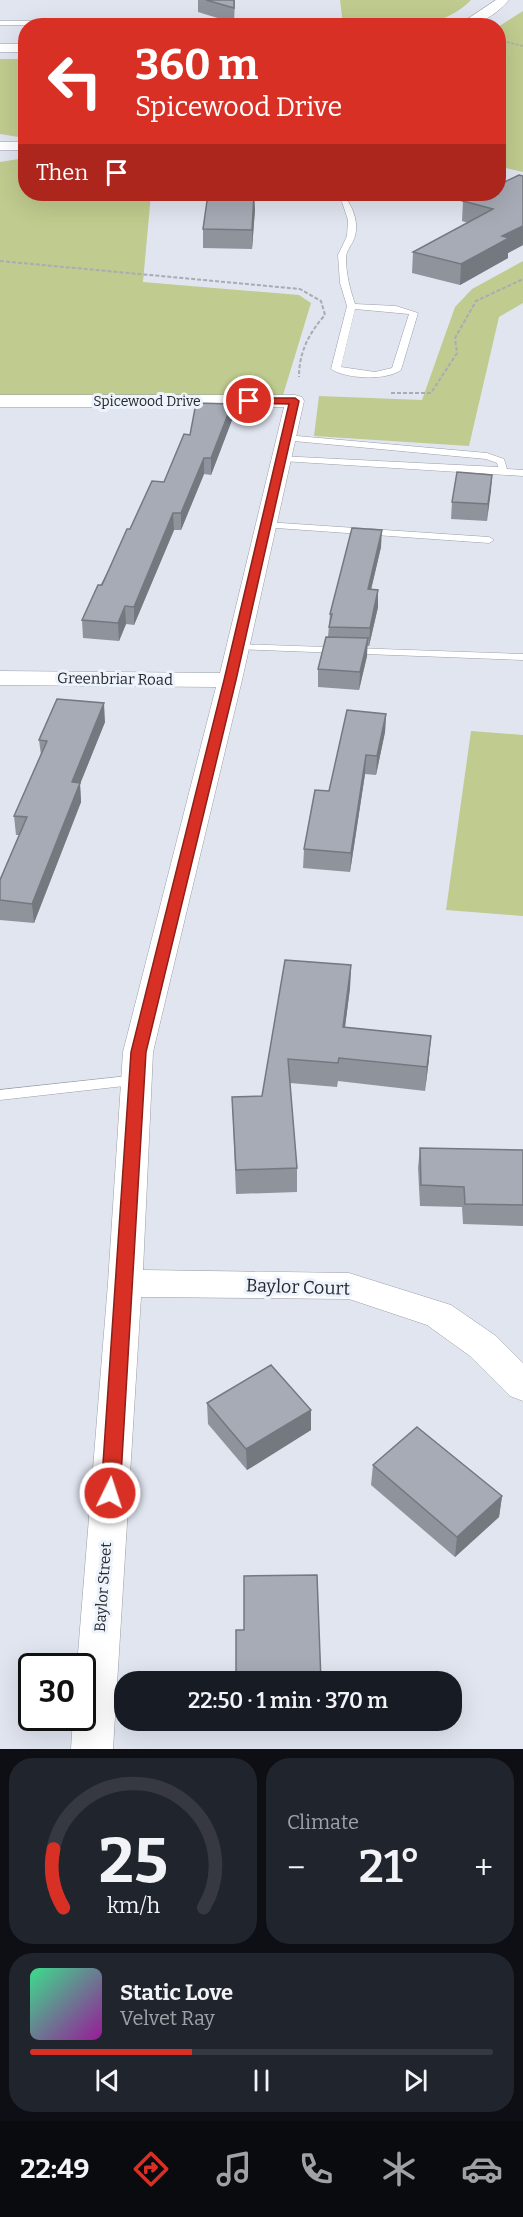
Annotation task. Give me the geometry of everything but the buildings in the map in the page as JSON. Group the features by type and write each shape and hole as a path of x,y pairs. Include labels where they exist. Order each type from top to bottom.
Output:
{"street":[{"path":"478,18 503,0"},
{"path":"0,48 18,48"},
{"path":"0,146 18,146"},
{"name":"Spicewood Drive","path":"0,401 299,390"},
{"name":"Baylor Street","path":"92,1749 125,1283 138,1052 299,390"},
{"name":"Greenbriar Road","path":"0,678 230,680"},
{"name":"Baylor Court","path":"125,1283 349,1286 439,1315 483,1346 520,1379"}],"lane":[{"path":"0,23 18,23"},
{"path":"345,201 352,220 351,236 342,255 344,283 351,306 336,369 357,373 388,374 396,369 414,313 396,309 351,306"},
{"path":"284,448 487,456 501,461 503,467 500,472"},
{"path":"284,448 523,473"},
{"path":"266,525 489,540"},
{"path":"238,647 523,657"},
{"path":"0,1095 137,1080"}],"path":[{"path":"506,42 523,45"},
{"path":"0,261 300,289 321,300 325,315 303,346 298,376 299,390"},
{"path":"389,393 431,393 457,353 455,338 476,301 523,279"}],"green space":[{"path":"340,0 471,0 458,11 443,18 342,18"},
{"path":"523,11 523,172 506,168 506,22"},
{"path":"0,59 18,59 18,137 0,134"},
{"path":"18,159 18,201 150,201 143,282 299,295 311,303 283,395 0,395 0,162"},
{"path":"523,261 523,303 499,317 469,446 314,436 319,396 422,400 455,307 472,289"},
{"path":"471,731 523,735 523,916 446,910"}],"route":[{"path":"110,1493 138,1052 230,680 295,401 249,401"}]}
